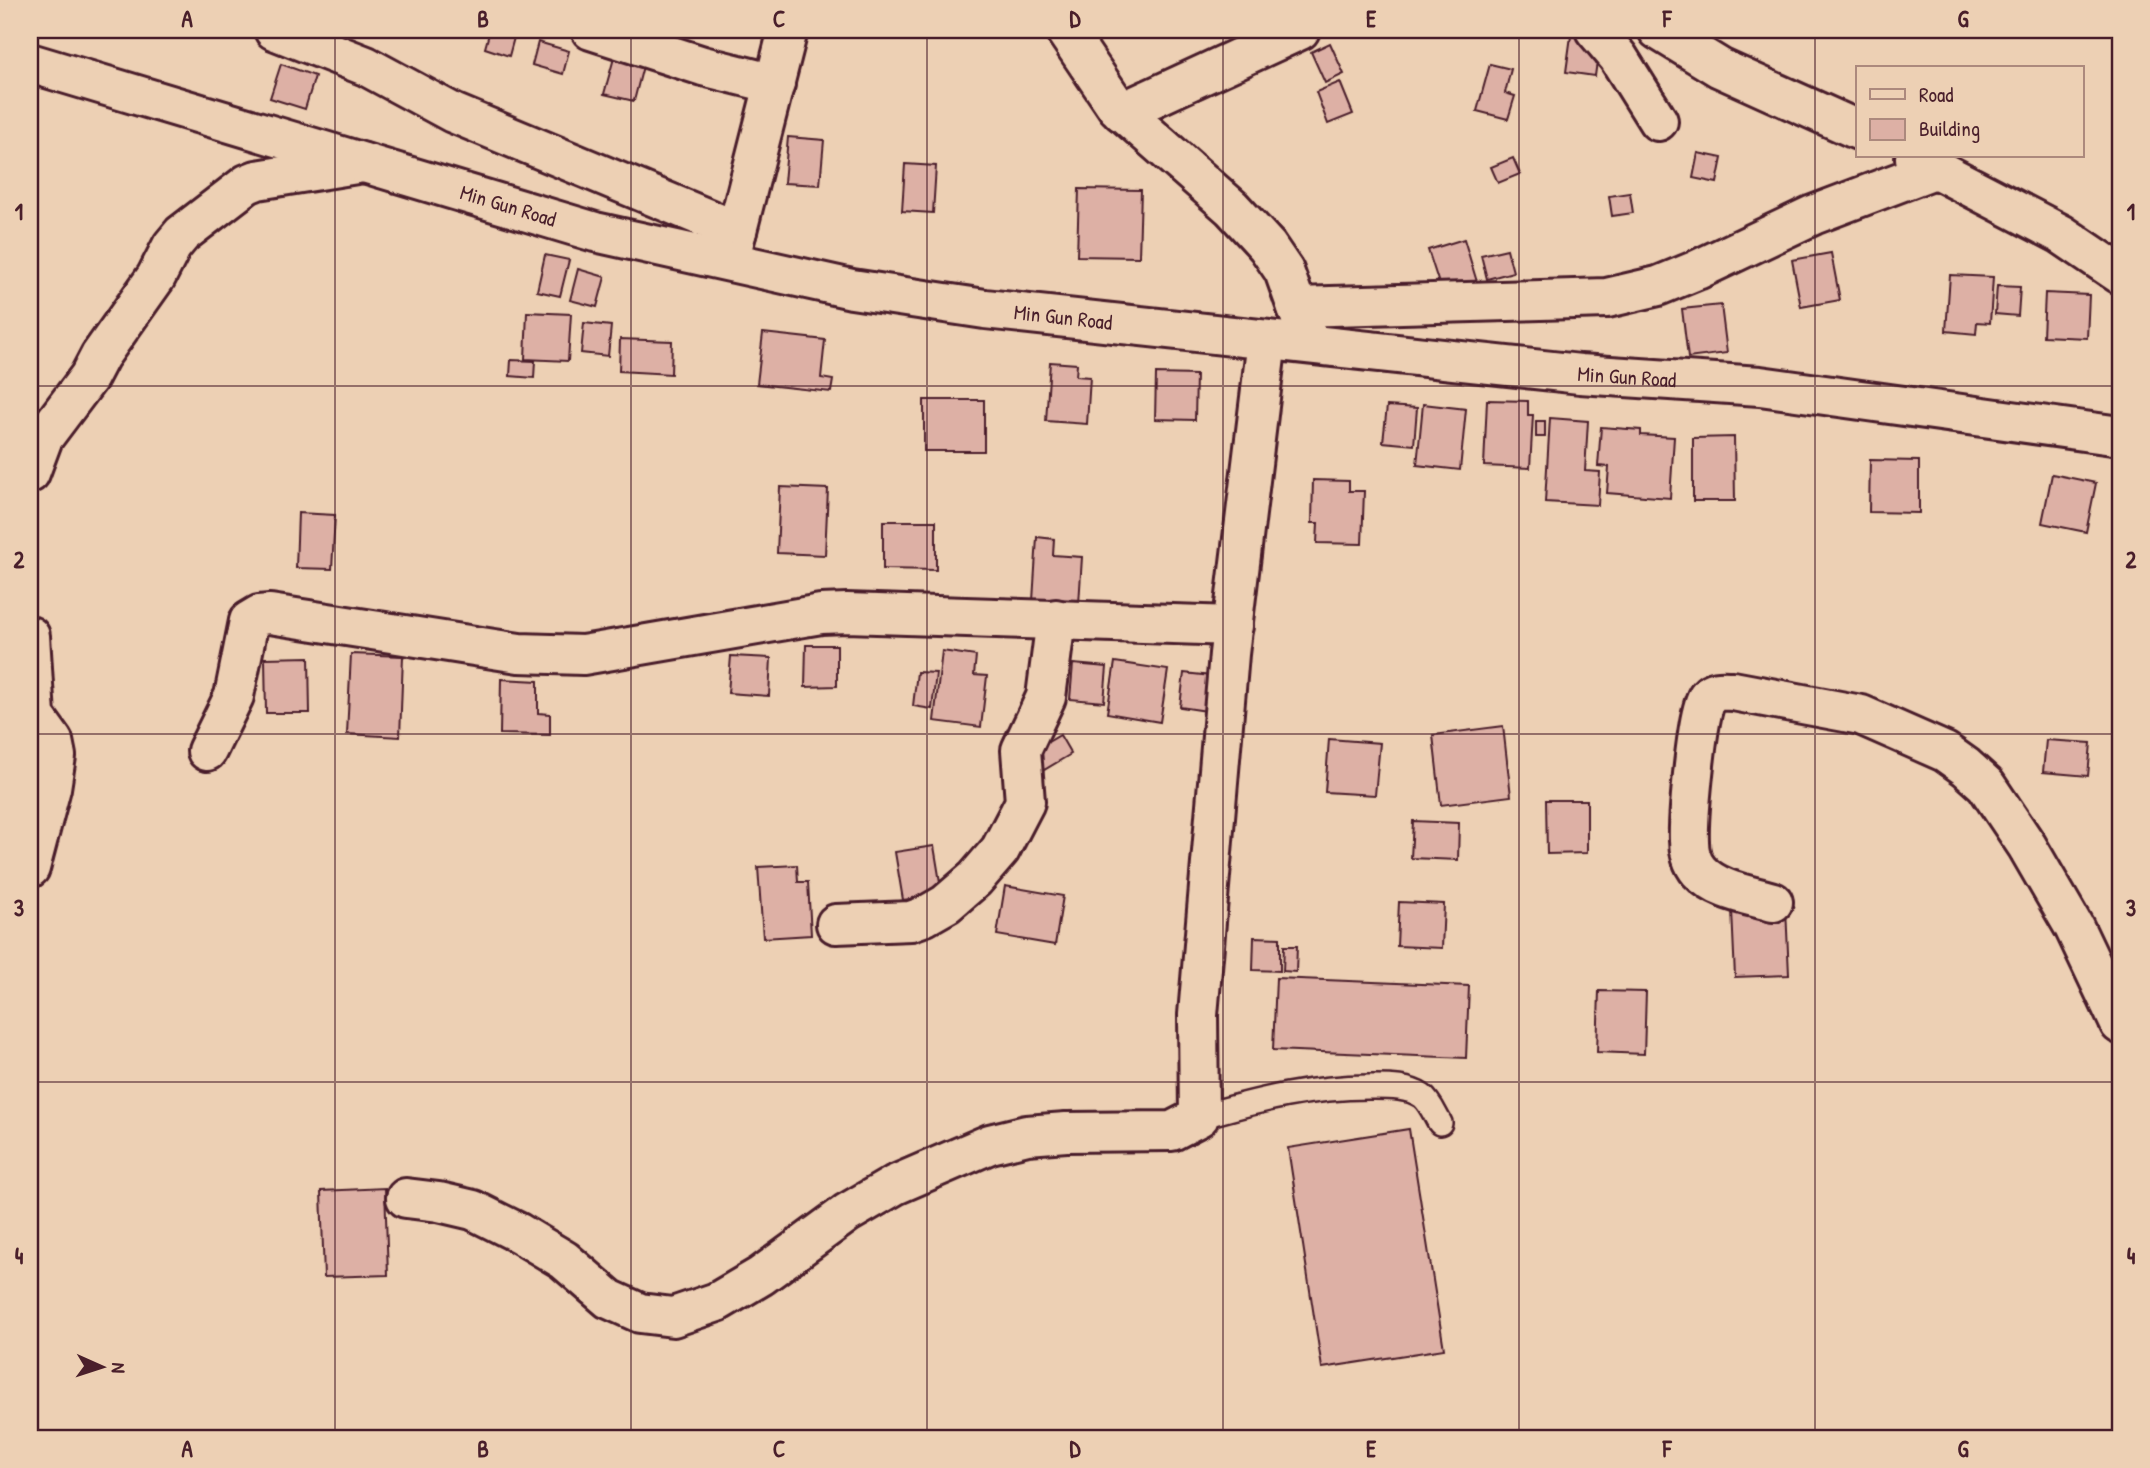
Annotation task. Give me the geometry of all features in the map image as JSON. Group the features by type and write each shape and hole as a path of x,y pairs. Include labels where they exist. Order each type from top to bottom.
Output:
{"street":[{"path":"274,30 366,66 453,113 733,247 788,30"},
{"path":"591,30 703,66 775,84"},
{"path":"1065,30 1098,82 1122,112 1232,208 1267,246 1284,271 1310,345"},
{"path":"1122,112 1300,30"},
{"path":"1595,30 1618,57 1658,121"},
{"path":"1658,30 1720,68 1856,129"},
{"name":"Min Gun Road","path":"30,63 594,232 733,247 852,289 976,308 1267,341 1580,374 1760,386 2120,436"},
{"path":"1297,307 1607,298 1658,286 1697,270 1924,162 2061,234 2120,274"},
{"path":"30,473 43,438 89,377 100,356 156,277 182,234 247,184 257,180 363,163"},
{"path":"406,1198 473,1210 564,1260 609,1299 640,1313 673,1317 717,1302 761,1276 847,1213 895,1185 990,1144 1027,1135 1066,1132 1172,1131 1199,1117 1198,1015 1233,626 1267,341"},
{"path":"207,751 234,696 249,621 259,615 270,614 519,653 559,655 583,655 821,614 1233,626"},
{"path":"836,924 911,921 925,916 946,904 975,879 1000,850 1025,802 1021,750 1046,697 1056,619"},
{"path":"30,636 36,716 52,741 56,756 51,788 30,868"},
{"path":"1773,902 1716,884 1700,872 1692,860 1688,843 1691,802 1701,717 1704,702 1710,693 1733,691 1861,716 1945,752 1966,767 1986,785 2027,846 2074,927 2120,1024"}],"lane":[{"path":"1199,1117 1269,1097 1318,1088 1387,1087 1410,1090 1423,1097 1440,1123"}],"building":[{"path":"490,30 516,30 509,56 485,48"},
{"path":"1571,36 1600,40 1595,76 1566,72"},
{"path":"538,42 569,51 563,74 532,65"},
{"path":"1330,43 1344,74 1325,83 1311,52"},
{"path":"614,58 643,66 634,101 604,94"},
{"path":"281,64 315,76 305,109 270,98"},
{"path":"1490,64 1511,69 1505,93 1515,96 1508,119 1477,111"},
{"path":"1340,82 1353,114 1328,124 1316,92"},
{"path":"788,137 824,140 820,185 784,183"},
{"path":"1698,153 1722,158 1717,183 1693,178"},
{"path":"1513,158 1520,174 1498,183 1491,167"},
{"path":"905,164 936,166 933,213 902,211"},
{"path":"1079,189 1141,190 1139,257 1077,256"},
{"path":"1630,193 1633,213 1612,216 1609,196"},
{"path":"1464,239 1477,282 1442,293 1428,250"},
{"path":"1507,249 1513,272 1487,279 1481,255"},
{"path":"1831,253 1840,300 1801,307 1792,260"},
{"path":"545,255 569,260 560,296 537,291"},
{"path":"578,269 605,277 597,307 570,300"},
{"path":"1950,275 1993,277 1990,323 1977,322 1976,334 1946,331"},
{"path":"1997,286 2020,287 2018,316 1995,314"},
{"path":"2045,293 2089,295 2087,338 2043,336"},
{"path":"1721,305 1727,353 1688,358 1682,309"},
{"path":"527,312 571,314 568,361 525,359"},
{"path":"584,323 611,326 608,356 581,353"},
{"path":"763,333 825,340 821,378 833,380 831,392 757,384"},
{"path":"620,339 672,341 671,374 619,371"},
{"path":"511,360 535,361 534,378 510,376"},
{"path":"1050,362 1077,364 1076,376 1090,377 1087,424 1046,421"},
{"path":"1156,374 1196,375 1195,420 1155,419"},
{"path":"924,400 984,400 984,451 924,451"},
{"path":"1487,400 1528,401 1528,415 1533,415 1530,468 1484,466"},
{"path":"1423,404 1466,409 1460,470 1417,465"},
{"path":"1387,406 1417,408 1414,445 1383,442"},
{"path":"1550,418 1588,421 1585,471 1600,472 1598,505 1545,502"},
{"path":"1536,421 1545,421 1545,437 1536,437"},
{"path":"1601,427 1641,430 1641,435 1674,437 1670,498 1607,493 1609,467 1598,466"},
{"path":"1734,437 1735,501 1693,501 1693,438"},
{"path":"1870,460 1919,461 1919,513 1869,512"},
{"path":"2052,474 2096,483 2086,532 2042,523"},
{"path":"1313,480 1349,481 1349,491 1364,491 1362,544 1317,543 1318,523 1312,523"},
{"path":"780,487 828,489 825,555 777,553"},
{"path":"298,513 335,515 332,569 296,568"},
{"path":"883,521 936,521 936,570 883,569"},
{"path":"1037,537 1054,539 1053,555 1082,557 1079,604 1033,601"},
{"path":"806,645 837,645 837,686 805,687"},
{"path":"942,651 976,656 974,675 987,676 981,727 934,721"},
{"path":"351,654 403,656 400,737 347,734"},
{"path":"731,656 771,658 769,696 728,693"},
{"path":"309,657 310,713 266,713 265,658"},
{"path":"1115,662 1168,670 1160,722 1107,713"},
{"path":"1073,664 1107,667 1104,702 1070,699"},
{"path":"917,672 936,673 932,709 913,706"},
{"path":"1184,673 1211,676 1207,711 1180,707"},
{"path":"501,679 538,681 538,713 550,714 550,735 500,734"},
{"path":"1503,726 1511,796 1441,805 1433,735"},
{"path":"1060,735 1071,754 1044,770 1033,751"},
{"path":"1329,739 1380,743 1375,795 1325,792"},
{"path":"2046,740 2091,743 2088,776 2043,772"},
{"path":"1546,800 1587,800 1587,853 1547,854"},
{"path":"1413,821 1459,823 1458,860 1411,858"},
{"path":"934,846 942,894 903,900 895,852"},
{"path":"797,865 798,882 808,882 811,935 763,938 758,867"},
{"path":"1005,886 1063,896 1055,945 997,935"},
{"path":"1399,902 1444,904 1442,948 1397,946"},
{"path":"1786,908 1789,975 1735,977 1732,910"},
{"path":"1254,937 1280,938 1280,971 1253,970"},
{"path":"1284,946 1297,946 1296,972 1283,971"},
{"path":"1276,978 1469,986 1466,1058 1273,1050"},
{"path":"1599,991 1646,992 1644,1054 1597,1052"},
{"path":"1409,1129 1444,1349 1322,1368 1288,1148"},
{"path":"385,1188 388,1275 324,1277 321,1191"}]}
